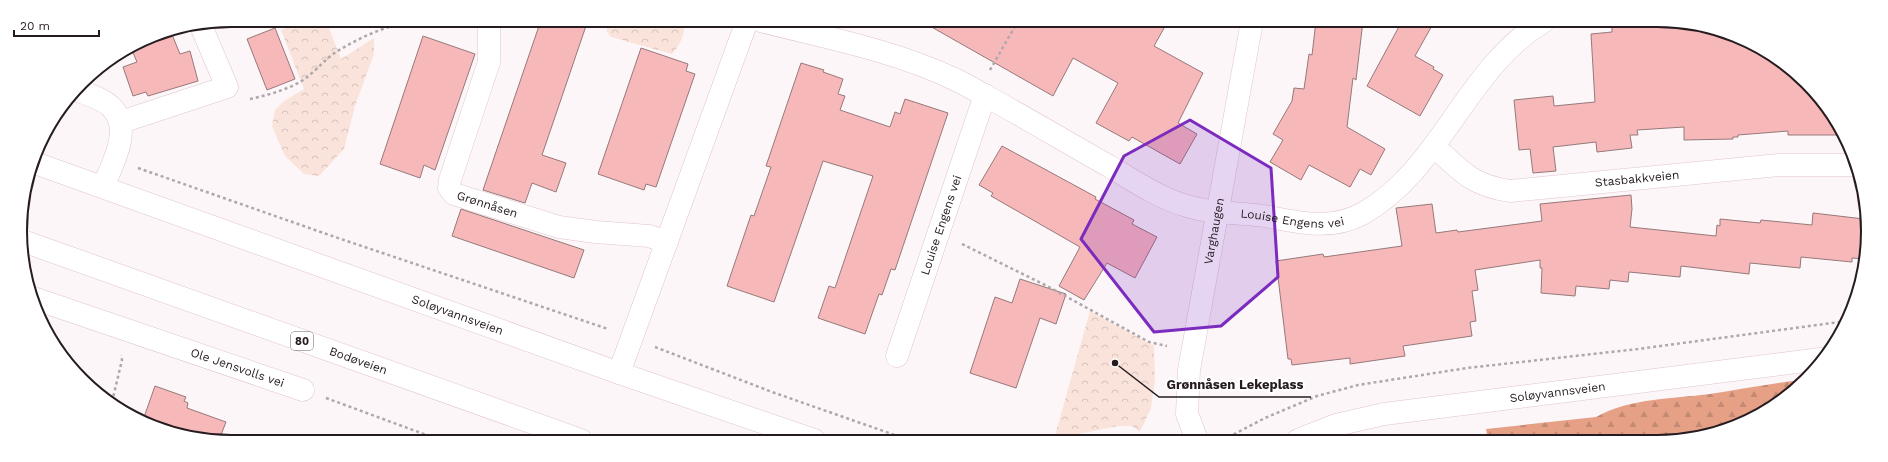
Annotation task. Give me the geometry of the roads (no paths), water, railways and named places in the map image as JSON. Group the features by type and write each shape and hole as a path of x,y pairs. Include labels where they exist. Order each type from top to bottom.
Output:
{"street":[{"path":"619,373 745,27"},
{"name":"Louise Engens vei","path":"784,27 904,58 955,79 1158,195 1187,206 1216,212 1261,216 1301,224 1321,225 1340,222 1359,215 1379,203 1399,185 1434,146 1497,62 1517,41 1536,27"},
{"name":"Varghaugen","path":"1195,435 1187,414 1189,370 1216,212 1251,27"},
{"name":"Grønnåsen","path":"489,28 489,62 449,188 454,194 470,200 559,227 596,232 649,236 667,242"},
{"path":"121,122 227,87 202,29"},
{"path":"82,92 101,100 113,109 121,122 120,140 103,187"},
{"name":"Louise Engens vei","path":"897,356 985,96"},
{"name":"Stasbakkveien","path":"1434,146 1473,180 1491,188 1510,191 1779,165 1850,165"},
{"name":"Soløyvannsveien","path":"38,164 619,373 799,435"},
{"name":"Bodøveien","path":"27,242 567,435"},
{"name":"Ole Jensvolls vei","path":"39,300 303,390"},
{"name":"Soløyvannsveien","path":"1311,435 1336,425 1384,414 1815,360"}],"place":[{"name":"Grønnåsen Lekeplass","path":"1115,363"}]}
